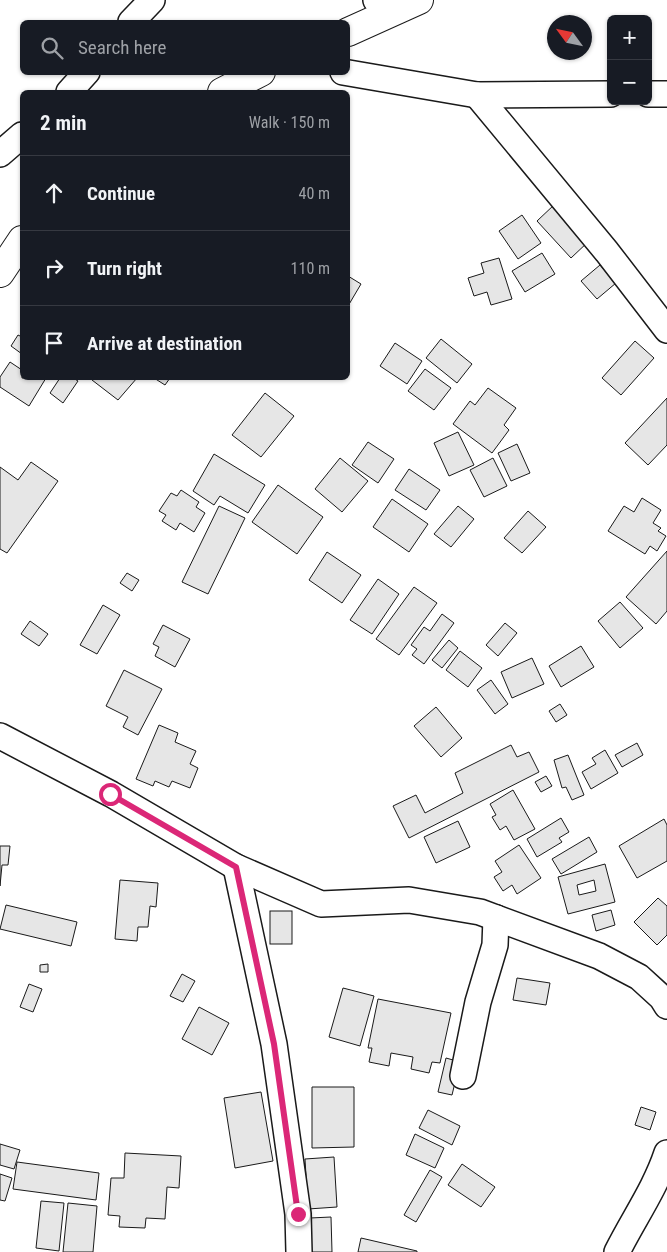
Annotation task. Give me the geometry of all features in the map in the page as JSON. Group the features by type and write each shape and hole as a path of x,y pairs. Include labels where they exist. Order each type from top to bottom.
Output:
{"main road":[{"path":"350,30 384,5 419,0"},
{"path":"226,90 255,75"},
{"path":"0,273 20,243"}],"street":[{"path":"133,20 152,0"},
{"path":"350,73 477,95 607,94"},
{"path":"71,90 84,75"},
{"path":"652,94 667,94"},
{"path":"477,95 607,252 667,330"},
{"path":"0,154 20,137"},
{"path":"0,736 110,794 236,867 321,904 409,900 480,912 599,956 639,977 667,1006"},
{"path":"236,867 274,1044 298,1214 299,1252"},
{"path":"463,1076 478,1002 495,945 496,918"},
{"path":"617,1252 633,1220 651,1193 667,1153"}],"building":[{"path":"555,204 589,241 571,258 537,221"},
{"path":"522,215 541,243 518,259 499,231"},
{"path":"542,253 555,274 525,292 512,271"},
{"path":"499,258 512,299 491,305 487,292 474,296 468,278 484,273 481,263"},
{"path":"600,265 616,283 597,299 581,281"},
{"path":"350,277 361,284 350,303"},
{"path":"18,335 20,336 20,353 11,346"},
{"path":"441,339 472,364 457,383 426,358"},
{"path":"635,341 654,358 621,395 602,378"},
{"path":"395,343 422,361 407,384 380,366"},
{"path":"10,362 20,369 20,380 45,380 29,406 0,387 0,377"},
{"path":"425,369 451,388 434,410 408,391"},
{"path":"59,380 78,381 63,403 50,393"},
{"path":"92,380 135,380 118,400"},
{"path":"157,380 169,380 165,385"},
{"path":"488,388 516,408 504,425 509,430 492,453 453,424 470,401 475,405"},
{"path":"265,393 294,416 261,457 232,435"},
{"path":"667,398 667,445 648,465 625,443"},
{"path":"458,432 474,465 449,476 434,443"},
{"path":"368,442 394,459 378,483 352,465"},
{"path":"517,444 530,473 511,481 498,453"},
{"path":"214,454 265,485 248,513 220,496 214,505 193,491"},
{"path":"340,458 368,481 342,512 315,489"},
{"path":"493,458 507,486 484,497 470,470"},
{"path":"31,462 58,481 7,553 0,549 0,467 18,480"},
{"path":"409,469 440,490 426,510 395,490"},
{"path":"278,485 323,517 297,554 252,522"},
{"path":"181,490 199,502 196,507 205,513 194,532 180,523 176,530 162,521 166,515 159,511 171,493 177,496"},
{"path":"642,498 661,510 653,523 661,528 658,531 666,536 657,551 650,546 645,554 608,531 624,506 634,512"},
{"path":"392,499 428,524 409,552 373,527"},
{"path":"219,506 245,518 208,594 182,582"},
{"path":"458,506 474,519 451,547 434,534"},
{"path":"528,511 546,527 522,553 504,538"},
{"path":"667,551 667,611 656,624 626,597"},
{"path":"327,552 361,575 342,603 309,580"},
{"path":"127,573 139,580 132,591 120,583"},
{"path":"378,579 399,594 372,634 350,620"},
{"path":"414,587 437,603 399,655 376,639"},
{"path":"620,602 643,628 620,648 598,621"},
{"path":"103,605 120,615 97,654 80,645"},
{"path":"442,614 454,623 424,664 412,655 417,649 411,645 424,627 430,631"},
{"path":"30,621 48,634 39,646 21,634"},
{"path":"505,623 517,633 498,656 486,645"},
{"path":"163,625 190,639 175,667 155,656 159,647 153,644"},
{"path":"449,640 458,648 442,668 432,660"},
{"path":"581,646 594,667 561,687 549,666"},
{"path":"460,651 482,668 468,687 446,670"},
{"path":"532,658 544,684 512,698 501,672"},
{"path":"124,670 162,689 138,735 123,727 128,717 106,706"},
{"path":"491,680 508,704 495,714 477,690"},
{"path":"560,704 567,715 556,722 549,711"},
{"path":"436,707 462,738 441,757 414,726"},
{"path":"159,725 178,733 175,742 196,751 190,764 198,768 190,788 172,781 169,787 155,781 153,786 136,779"},
{"path":"637,743 643,755 622,767 615,755"},
{"path":"511,745 517,757 529,752 539,772 409,838 393,806 416,795 425,813 463,793 455,773"},
{"path":"605,750 618,773 591,789 582,772 596,764 592,758"},
{"path":"568,755 584,795 572,800 566,787 562,788 554,760"},
{"path":"546,776 552,786 541,792 535,782"},
{"path":"513,790 535,829 514,840 506,826 500,830 492,817 496,815 490,804"},
{"path":"561,818 569,832 559,838 562,842 537,857 527,839"},
{"path":"664,819 667,825 667,861 637,878 619,846"},
{"path":"458,821 470,847 436,863 424,837"},
{"path":"589,837 597,852 561,874 552,859"},
{"path":"519,845 541,878 517,894 512,885 503,891 494,877 502,872 495,861"},
{"path":"0,846 10,846 8,865 2,865 0,886"},
{"path":"605,864 615,902 568,914 558,877","holes":["594,880 596,891 579,895 577,885"]},
{"path":"120,880 158,883 156,907 150,906 148,927 138,927 137,941 115,939"},
{"path":"658,898 667,906 667,935 657,945 634,922"},
{"path":"6,905 77,922 71,946 0,929"},
{"path":"611,910 615,925 596,931 592,915"},
{"path":"270,911 292,911 292,944 270,944"},
{"path":"48,964 48,972 40,972 40,965"},
{"path":"182,974 195,981 183,1002 170,996"},
{"path":"517,978 550,983 546,1005 513,1000"},
{"path":"29,984 42,989 33,1012 20,1007"},
{"path":"343,988 374,996 360,1046 329,1037"},
{"path":"378,999 451,1013 440,1063 432,1062 429,1073 411,1069 413,1057 391,1053 389,1066 369,1062 372,1048 368,1048"},
{"path":"199,1007 229,1023 212,1055 182,1039"},
{"path":"446,1058 460,1062 452,1095 438,1092"},
{"path":"312,1087 354,1087 354,1147 312,1148"},
{"path":"261,1092 273,1161 235,1168 224,1098"},
{"path":"641,1107 656,1112 650,1130 635,1125"},
{"path":"428,1110 460,1126 452,1145 419,1128"},
{"path":"415,1134 444,1148 435,1168 406,1155"},
{"path":"0,1144 20,1150 14,1169 0,1165"},
{"path":"125,1153 181,1156 179,1188 167,1187 165,1219 146,1218 145,1228 119,1227 120,1216 108,1215 111,1178 124,1178"},
{"path":"334,1157 337,1207 308,1209 305,1159"},
{"path":"17,1162 99,1173 96,1200 13,1189"},
{"path":"462,1164 495,1187 481,1207 448,1185"},
{"path":"430,1170 442,1177 416,1222 404,1215"},
{"path":"0,1174 12,1178 5,1201 0,1200"},
{"path":"41,1201 64,1203 59,1251 36,1248"},
{"path":"68,1203 97,1206 93,1252 63,1252"},
{"path":"331,1217 332,1252 311,1252 310,1218"},
{"path":"361,1238 417,1251 417,1252 358,1252"}],"route":[{"path":"110,794 236,867 274,1044 298,1214"}]}
